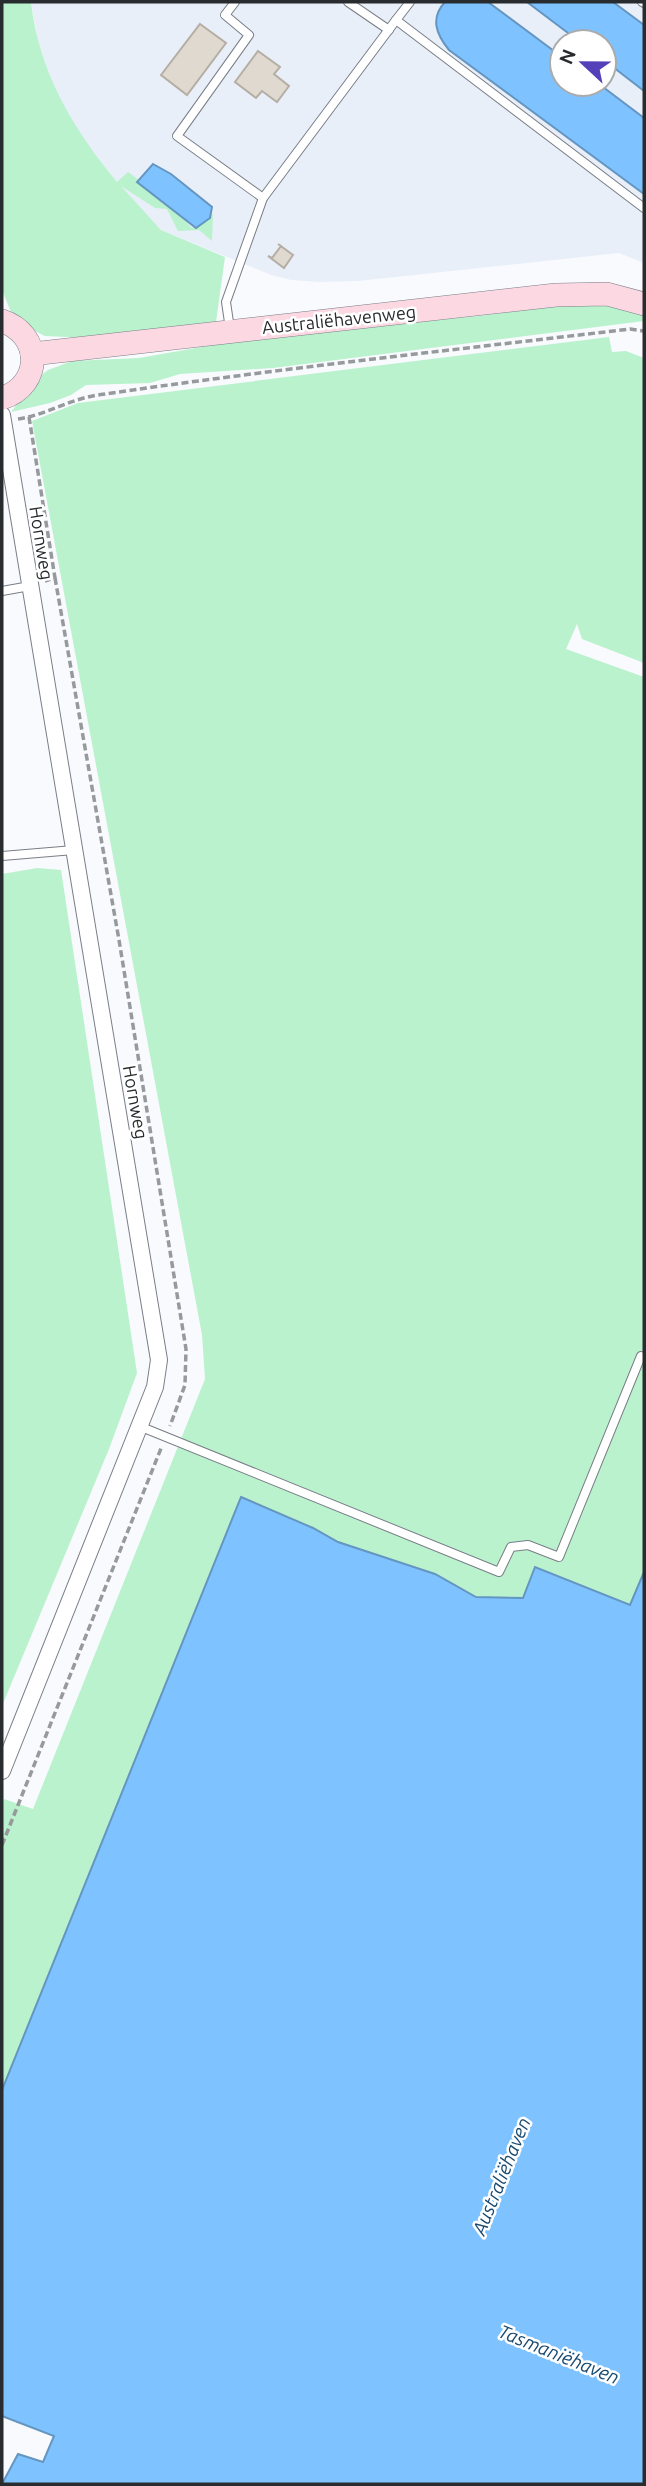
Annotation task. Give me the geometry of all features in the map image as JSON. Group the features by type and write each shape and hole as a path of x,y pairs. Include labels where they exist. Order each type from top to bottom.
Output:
{"street":[{"name":"Australiëhavenweg","path":"32,354 556,295 607,294 644,304"},
{"path":"2,321 12,324 21,332 29,342 32,354 28,378 20,388 2,398"},
{"name":"Hornweg","path":"2,415 159,1360 155,1387 2,1771"}],"lane":[{"path":"235,2 225,15 249,35 177,136 263,198"},
{"path":"348,2 389,30"},
{"path":"231,331 226,302 263,198 410,2"},
{"path":"396,20 644,208"},
{"path":"2,591 30,586"},
{"path":"2,856 74,850"},
{"path":"139,1426 499,1572 511,1546 528,1545 559,1557 641,1356 644,1357"}],"path":[{"path":"2,1845 166,1437 185,1385 186,1349 29,417 79,397 250,373 630,329 644,331"},
{"path":"30,586 55,578"}],"shaded area":[{"path":"31,2 644,2 644,263 619,253 358,281 319,282 271,275 161,230 89,148 59,98 38,41"}],"green space":[{"path":"2,2 31,2 42,52 60,98 86,141 117,182 128,172 163,197 192,228 213,214 212,241 199,230 178,231 167,209 155,208 121,186 161,230 225,257 216,322 88,338 45,336 11,312 2,290"},
{"path":"578,303 619,307 644,316 644,321 273,368 180,374 150,383 86,385 71,395 50,403 11,412 37,378 48,370 72,361 139,358 247,339 479,316"},
{"path":"609,337 612,352 626,351 644,358 644,663 582,639 577,624 566,649 644,677 644,1572 631,1605 536,1567 524,1598 476,1597 401,1563 338,1542 313,1528 241,1497 2,2090 2,1805 4,1799 33,1809 205,1379 202,1335 32,421 78,403"},
{"path":"37,868 61,870 137,1373 109,1449 2,1706 2,874"}],"water":[{"path":"445,2 488,2 548,47 548,98 618,98 644,118 644,194 449,50 436,26 440,8"},
{"path":"527,2 613,2 644,25 644,91 618,71 618,28 561,28"},
{"path":"153,164 171,174 212,207 210,218 196,228 137,182"},
{"path":"241,1497 313,1528 338,1542 435,1574 476,1597 523,1598 535,1567 630,1605 644,1572 644,2484 2,2484 18,2454 43,2462 54,2436 2,2416 2,2090"}],"building":[{"path":"200,24 226,43 187,95 161,75"},
{"path":"258,51 280,67 274,74 289,86 277,102 262,91 256,98 235,82"},
{"path":"281,246 293,255 284,268 268,256 272,258"}],"water label":[{"name":"Australiëhaven","path":"501,2176"},
{"name":"Tasmaniëhaven","path":"559,2354"}]}
